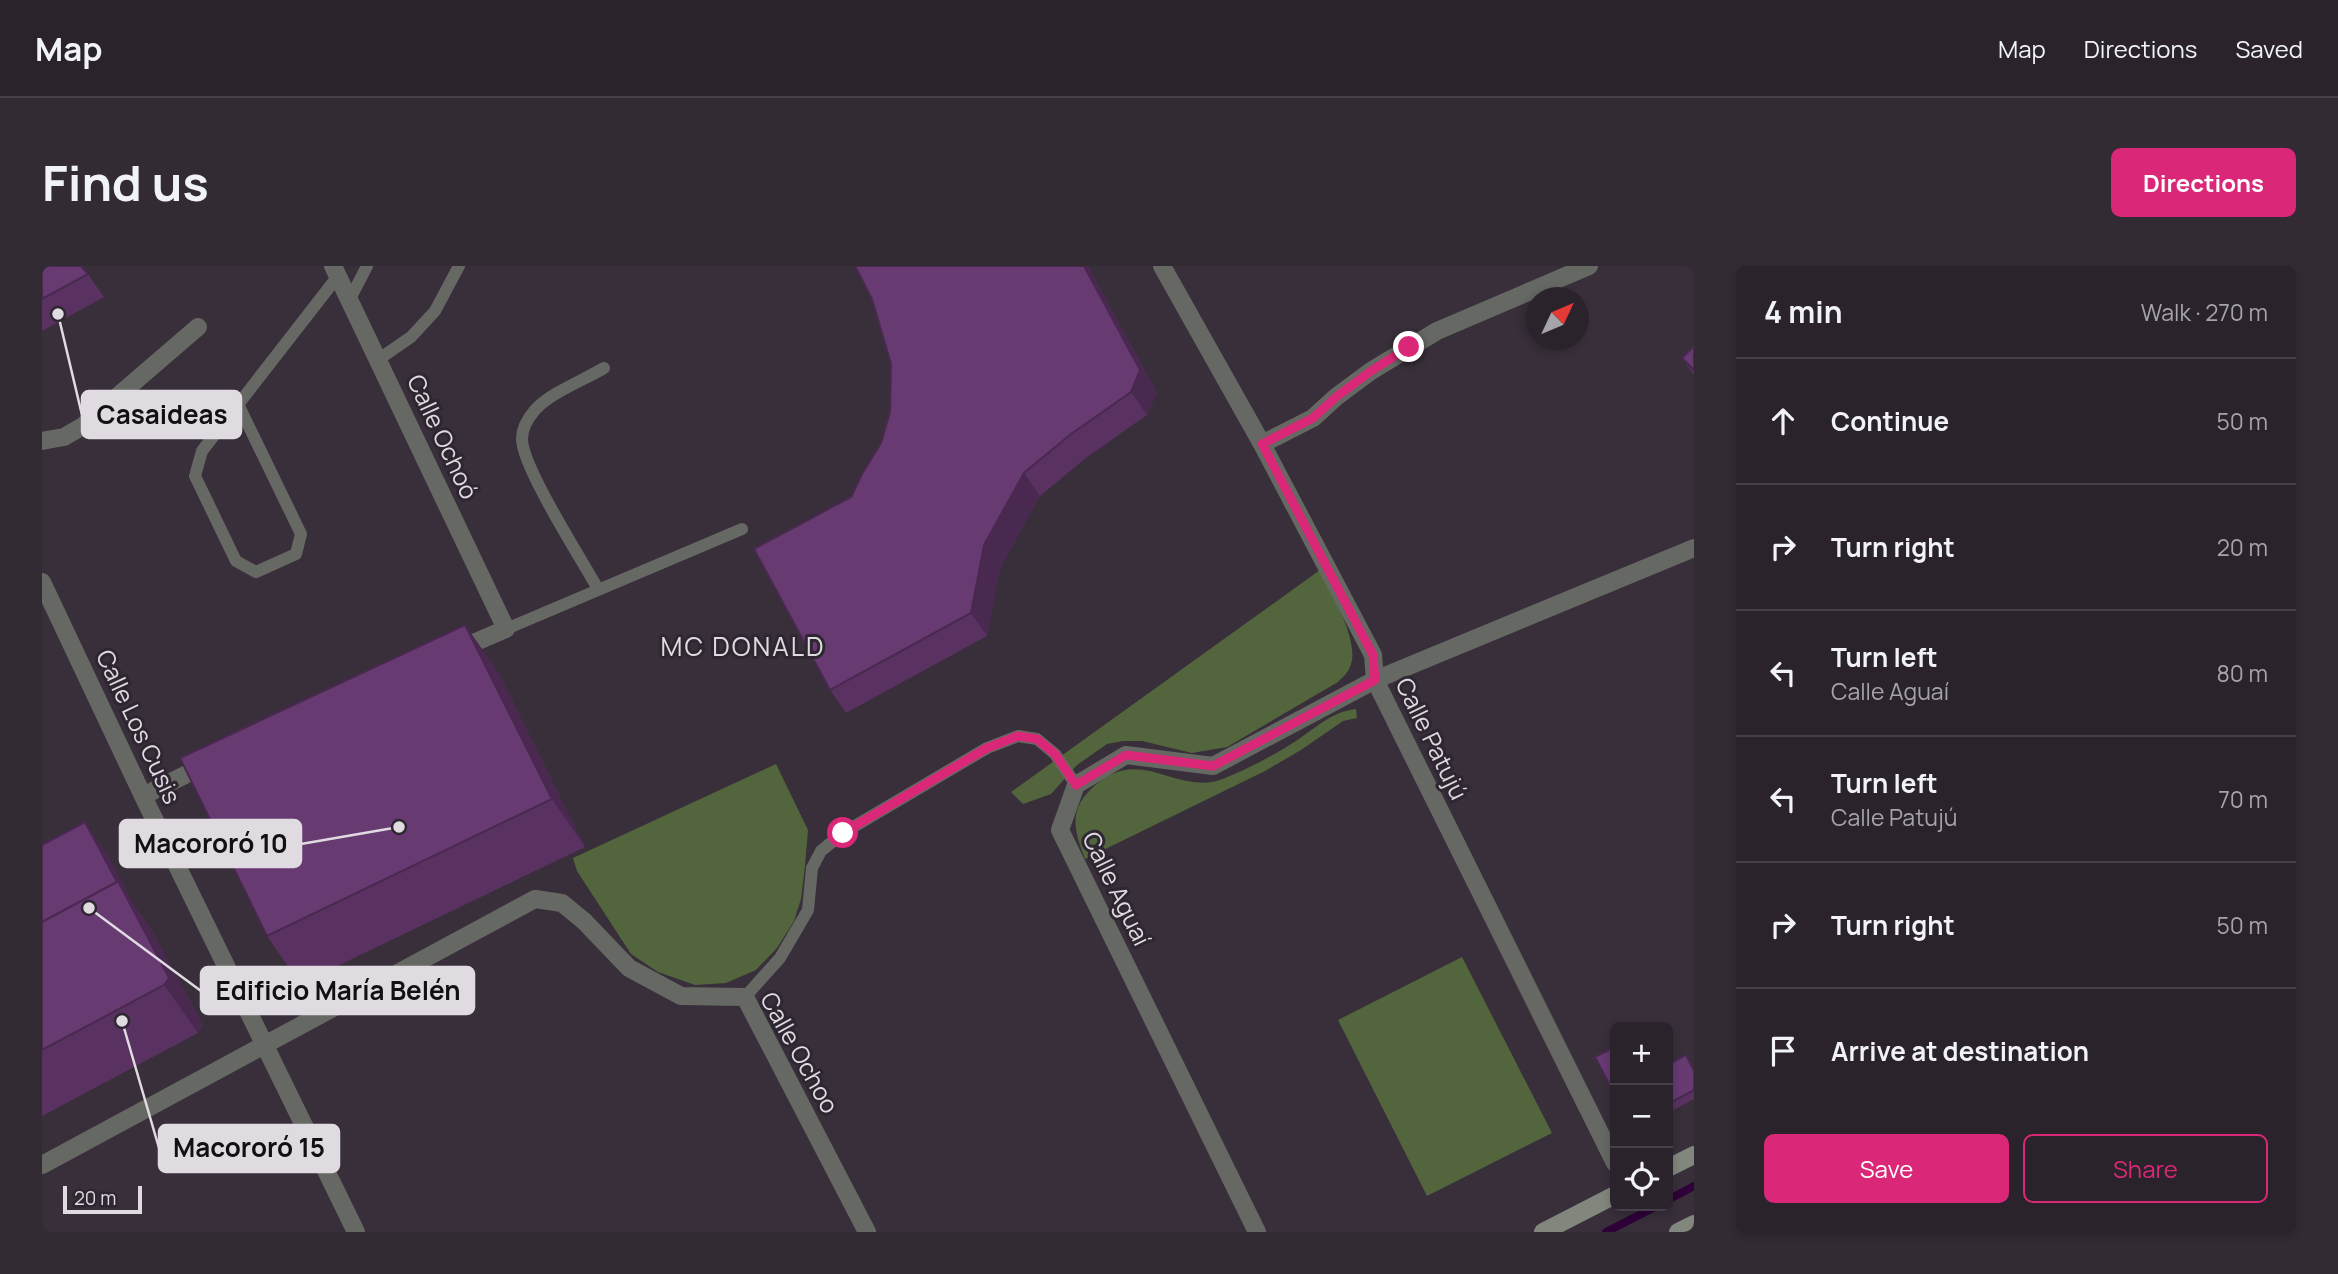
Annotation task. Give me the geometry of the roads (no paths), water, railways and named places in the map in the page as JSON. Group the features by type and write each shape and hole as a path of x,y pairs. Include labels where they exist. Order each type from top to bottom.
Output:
{"street":[{"name":"Calle Patujú","path":"1162,266 1262,444 1373,655 1375,680 1610,1153"},
{"path":"1262,444 1313,418 1371,371 1437,331 1589,266"},
{"name":"Calle Ochoó","path":"336,271 506,629"},
{"path":"42,441 64,437 83,426 198,327"},
{"path":"1076,785 1126,755 1213,766 1375,680 1692,553"},
{"name":"Calle Los Cusis","path":"42,582 143,796 356,1232"},
{"path":"444,655 506,629"},
{"path":"143,796 220,758"},
{"name":"Calle Aguaí","path":"1076,785 1060,830 1257,1232"},
{"name":"Calle Ochoo","path":"264,1044 535,899 562,903 584,921 629,968 681,996 745,997 867,1232"},
{"path":"42,1165 264,1044"},
{"path":"1673,1166 1694,1155"},
{"path":"1543,1232 1610,1198"},
{"path":"1678,1232 1694,1224"}],"lane":[{"path":"350,299 367,266"},
{"path":"379,359 411,337 435,311 459,266"},
{"path":"238,404 300,534 296,554 256,572 236,561 195,476 202,451 336,271"},
{"path":"598,589 562,528 532,469 522,437 526,422 536,409 604,368"},
{"path":"506,629 742,529"},
{"path":"745,997 780,958 808,910 812,868 821,851 843,833 987,748 1018,736 1037,739 1055,754 1076,785"}],"waterway":[{"path":"1673,1197 1694,1186"},
{"path":"1606,1232 1647,1211"}],"place":[{"name":"Casaideas","path":"58,314"},
{"name":"Macororó 10","path":"399,827"},
{"name":"Edificio María Belén","path":"89,908"},
{"name":"Macororó 15","path":"122,1021"}],"district":[{"name":"MC DONALD","path":"743,647"}]}
